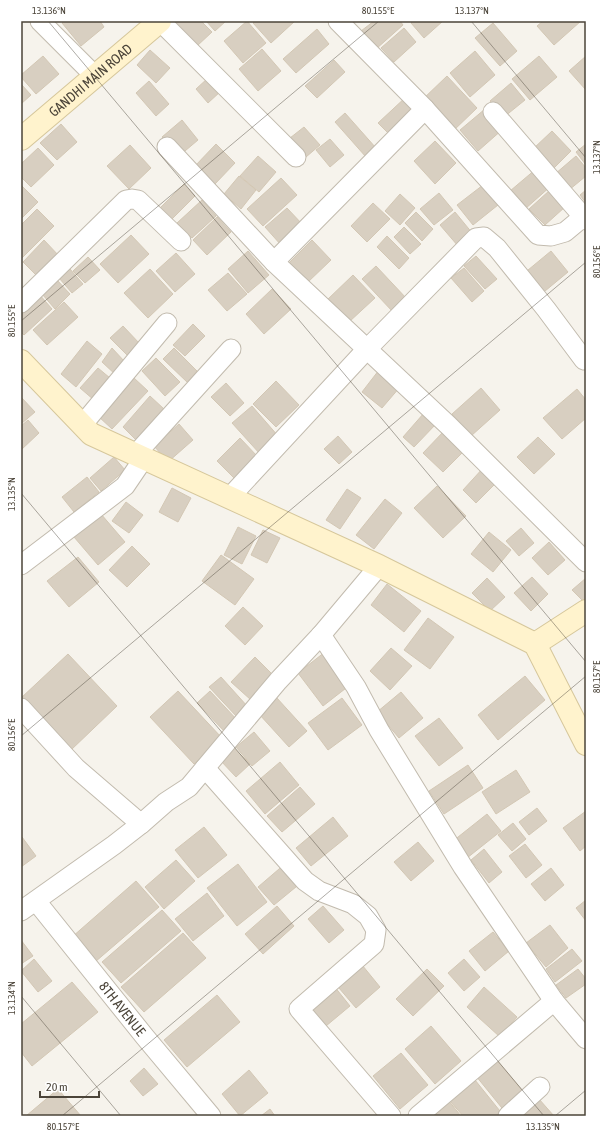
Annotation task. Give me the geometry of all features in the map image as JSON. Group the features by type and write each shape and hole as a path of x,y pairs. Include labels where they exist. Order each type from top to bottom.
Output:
{"street":[{"path":"40,21 95,76"},
{"path":"160,21 296,157"},
{"name":"GANDHI MAIN ROAD","path":"21,139 160,21"},
{"path":"338,21 425,109 538,235 551,236 564,232 584,219 493,112"},
{"path":"274,262 425,109"},
{"path":"167,147 274,262 449,426 586,562"},
{"path":"21,303 126,200 138,200 181,241"},
{"path":"230,497 367,349 476,238 484,237 496,248 546,309 584,360"},
{"path":"82,424 167,323"},
{"path":"21,565 125,486 140,456 231,349"},
{"path":"21,361 91,434 379,566 535,644 586,744"},
{"path":"28,906 114,845 166,802 188,787 278,680 321,635 379,566"},
{"path":"535,644 586,611"},
{"path":"321,635 356,686 380,730 463,867 554,1001 586,1040"},
{"path":"21,708 76,768 141,824"},
{"path":"205,768 305,881 319,892 353,904 368,916 376,930 374,944 299,1009 391,1116"},
{"name":"8TH AVENUE","path":"28,906 145,1037 211,1116"},
{"path":"418,1116 554,1001"},
{"path":"508,1116 540,1087"}],"building":[{"path":"64,21 100,21 104,27 81,46 62,23"},
{"path":"175,21 201,21 212,32 197,46 173,23"},
{"path":"206,21 226,21 215,31"},
{"path":"247,21 266,43 243,63 224,41"},
{"path":"255,21 295,21 271,43 253,23"},
{"path":"374,21 400,21 403,25 376,49 361,31"},
{"path":"413,21 443,21 424,38 411,23"},
{"path":"543,21 581,21 554,45 537,26"},
{"path":"493,23 517,51 500,66 475,38"},
{"path":"404,28 416,42 394,62 381,48"},
{"path":"317,29 329,44 296,73 283,59"},
{"path":"262,49 281,71 258,91 239,69"},
{"path":"150,50 170,68 156,83 137,65"},
{"path":"475,51 495,75 470,97 450,73"},
{"path":"43,56 59,74 36,94 21,77 21,75"},
{"path":"539,56 557,77 530,100 512,79"},
{"path":"586,56 586,90 569,71"},
{"path":"334,60 345,72 317,98 305,86"},
{"path":"447,76 477,108 452,132 422,100"},
{"path":"208,78 221,91 208,103 196,89"},
{"path":"149,81 169,104 156,116 136,93"},
{"path":"511,83 525,100 504,117 490,101"},
{"path":"21,84 31,95 21,104"},
{"path":"407,96 421,109 392,137 378,123"},
{"path":"485,109 503,129 478,151 460,130"},
{"path":"345,113 376,148 366,157 335,122"},
{"path":"182,120 198,140 179,156 162,137"},
{"path":"61,124 77,142 57,160 40,143"},
{"path":"304,127 320,145 306,157 290,138"},
{"path":"552,131 571,151 553,169 533,149"},
{"path":"330,139 344,155 330,167 316,150"},
{"path":"435,141 456,163 435,184 414,161"},
{"path":"216,144 235,163 214,185 195,166"},
{"path":"586,144 586,165 576,152"},
{"path":"130,145 151,168 129,189 107,166"},
{"path":"38,148 54,165 31,187 21,177 21,164"},
{"path":"258,156 276,172 259,192 240,176"},
{"path":"576,156 586,168 586,176 569,190 555,174"},
{"path":"536,169 551,186 525,209 510,191"},
{"path":"239,176 256,190 241,209 224,194"},
{"path":"281,178 297,195 263,226 247,209"},
{"path":"184,184 195,196 168,223 156,212"},
{"path":"21,185 38,202 21,219"},
{"path":"483,185 498,205 473,225 457,205"},
{"path":"550,190 565,207 545,225 529,209"},
{"path":"586,190 586,203 580,195"},
{"path":"439,193 453,210 434,225 420,209"},
{"path":"400,194 415,208 400,225 385,211"},
{"path":"202,200 216,216 192,238 177,223"},
{"path":"373,203 390,219 367,242 351,226"},
{"path":"287,208 303,225 281,245 265,227"},
{"path":"37,209 54,226 21,259 21,225"},
{"path":"416,212 433,229 422,241 405,223"},
{"path":"455,212 473,234 458,246 440,225"},
{"path":"217,217 231,232 207,255 193,240"},
{"path":"404,227 421,244 410,254 394,237"},
{"path":"131,235 149,254 118,283 100,264"},
{"path":"387,236 409,258 399,269 377,247"},
{"path":"44,240 60,257 38,277 23,262"},
{"path":"312,240 331,260 307,283 288,264"},
{"path":"248,251 269,275 248,293 228,269"},
{"path":"551,251 568,272 539,296 522,275"},
{"path":"176,253 195,274 175,292 156,271"},
{"path":"476,256 497,279 485,289 464,266"},
{"path":"88,257 100,270 85,283 73,271"},
{"path":"376,266 407,299 393,312 362,279"},
{"path":"464,268 484,291 472,302 451,278"},
{"path":"70,269 83,284 72,293 59,278"},
{"path":"150,269 173,294 148,318 124,293"},
{"path":"228,273 247,294 227,311 208,290"},
{"path":"353,275 375,298 349,322 327,300"},
{"path":"57,280 70,294 55,309 42,294"},
{"path":"272,289 291,309 264,334 246,314"},
{"path":"39,294 52,309 24,335 21,332 21,311"},
{"path":"64,302 78,317 47,345 33,330"},
{"path":"193,324 205,336 185,356 173,345"},
{"path":"123,326 140,344 128,356 110,338"},
{"path":"87,341 102,354 76,387 61,374"},
{"path":"112,348 125,362 117,376 102,362"},
{"path":"174,348 197,371 188,383 163,359"},
{"path":"156,358 180,382 165,396 142,371"},
{"path":"98,368 110,378 94,400 80,388"},
{"path":"379,370 400,387 382,408 362,392"},
{"path":"134,378 148,391 112,429 98,416"},
{"path":"276,381 299,405 276,427 253,404"},
{"path":"226,383 244,403 230,416 211,397"},
{"path":"481,388 500,410 471,436 452,414"},
{"path":"577,389 586,400 586,418 562,439 543,418"},
{"path":"150,396 164,409 138,442 123,427"},
{"path":"21,397 35,412 21,424"},
{"path":"252,406 279,437 260,454 232,423"},
{"path":"424,413 436,424 414,447 403,437"},
{"path":"28,420 39,433 21,450 21,426"},
{"path":"179,424 193,440 168,462 154,446"},
{"path":"445,430 466,449 443,472 423,453"},
{"path":"338,436 352,452 339,464 324,449"},
{"path":"538,437 555,454 534,474 517,457"},
{"path":"240,438 258,457 235,479 217,461"},
{"path":"114,457 125,470 101,491 90,478"},
{"path":"484,467 498,481 476,503 463,490"},
{"path":"87,477 99,492 74,512 62,497"},
{"path":"437,486 466,516 443,538 414,508"},
{"path":"172,488 191,498 178,522 159,512"},
{"path":"347,489 361,498 340,529 326,520"},
{"path":"385,499 402,513 374,549 356,535"},
{"path":"126,502 143,515 129,533 112,521"},
{"path":"101,514 125,542 98,565 74,537"},
{"path":"238,527 256,536 242,564 224,555"},
{"path":"521,528 534,543 519,556 506,541"},
{"path":"263,530 280,538 267,563 251,555"},
{"path":"489,532 511,550 493,572 471,554"},
{"path":"549,542 565,560 548,575 532,558"},
{"path":"132,546 150,564 127,587 109,570"},
{"path":"221,555 254,579 235,605 202,581"},
{"path":"78,557 99,582 69,607 47,581"},
{"path":"532,577 548,594 531,611 514,593"},
{"path":"487,578 505,597 490,611 472,593"},
{"path":"586,578 586,598 583,601 572,590"},
{"path":"387,584 421,611 404,632 371,605"},
{"path":"243,607 263,626 245,645 225,626"},
{"path":"428,618 454,637 430,669 404,650"},
{"path":"391,648 412,666 390,690 370,671"},
{"path":"325,652 350,685 323,706 298,673"},
{"path":"68,654 117,706 71,750 21,698"},
{"path":"255,657 273,675 251,700 231,682"},
{"path":"525,676 545,700 498,740 478,715"},
{"path":"221,677 248,707 237,717 209,687"},
{"path":"178,691 222,738 194,764 150,717"},
{"path":"210,691 239,722 226,733 197,703"},
{"path":"401,692 423,718 399,738 377,712"},
{"path":"276,697 307,731 289,747 259,714"},
{"path":"342,698 362,725 328,750 308,723"},
{"path":"439,718 463,748 439,766 415,736"},
{"path":"254,732 270,751 252,766 236,747"},
{"path":"233,747 250,764 236,777 220,760"},
{"path":"280,762 299,785 265,814 246,791"},
{"path":"468,765 483,788 444,814 429,791"},
{"path":"516,770 530,792 496,814 482,792"},
{"path":"300,787 315,804 282,832 267,816"},
{"path":"537,808 547,821 529,835 519,822"},
{"path":"586,811 586,846 580,851 563,828"},
{"path":"487,814 501,831 467,858 453,841"},
{"path":"333,817 348,836 311,866 296,848"},
{"path":"513,823 526,839 512,851 498,835"},
{"path":"204,827 227,855 198,878 175,850"},
{"path":"22,837 36,856 21,867 21,838"},
{"path":"418,842 434,861 411,881 394,862"},
{"path":"525,844 542,865 526,878 509,856"},
{"path":"484,849 502,872 489,883 471,860"},
{"path":"176,860 195,881 164,909 145,887"},
{"path":"286,863 302,882 274,905 258,887"},
{"path":"238,864 267,902 237,926 207,888"},
{"path":"551,868 564,885 545,901 531,884"},
{"path":"136,881 159,907 95,962 72,937"},
{"path":"207,893 224,916 193,941 175,919"},
{"path":"586,900 586,921 576,908"},
{"path":"277,906 294,926 263,954 245,934"},
{"path":"323,906 344,930 329,943 308,919"},
{"path":"162,910 181,931 121,983 102,962"},
{"path":"550,925 568,948 546,967 526,943"},
{"path":"493,932 509,951 485,971 469,951"},
{"path":"183,933 206,958 144,1012 121,987"},
{"path":"21,940 33,956 21,964"},
{"path":"572,949 582,961 555,982 546,969"},
{"path":"34,959 52,981 38,992 21,971"},
{"path":"464,959 480,977 464,991 448,973"},
{"path":"358,960 380,987 356,1008 333,981"},
{"path":"427,969 444,986 413,1016 396,999"},
{"path":"578,969 586,979 586,984 566,998 556,985"},
{"path":"72,982 98,1012 32,1066 21,1052 21,1024"},
{"path":"334,986 350,1006 326,1026 309,1006"},
{"path":"484,987 517,1017 500,1037 467,1007"},
{"path":"217,995 240,1022 187,1067 164,1040"},
{"path":"431,1026 461,1061 435,1084 405,1049"},
{"path":"401,1053 428,1085 400,1109 373,1076"},
{"path":"496,1059 527,1096 506,1113 476,1076"},
{"path":"144,1068 158,1084 143,1096 130,1081"},
{"path":"249,1070 268,1093 240,1116 222,1094"},
{"path":"475,1080 504,1116 463,1116 450,1101"},
{"path":"58,1089 81,1116 26,1116"},
{"path":"444,1095 461,1116 424,1116"},
{"path":"539,1099 554,1116 521,1116"},
{"path":"270,1109 275,1116 261,1116"}]}
